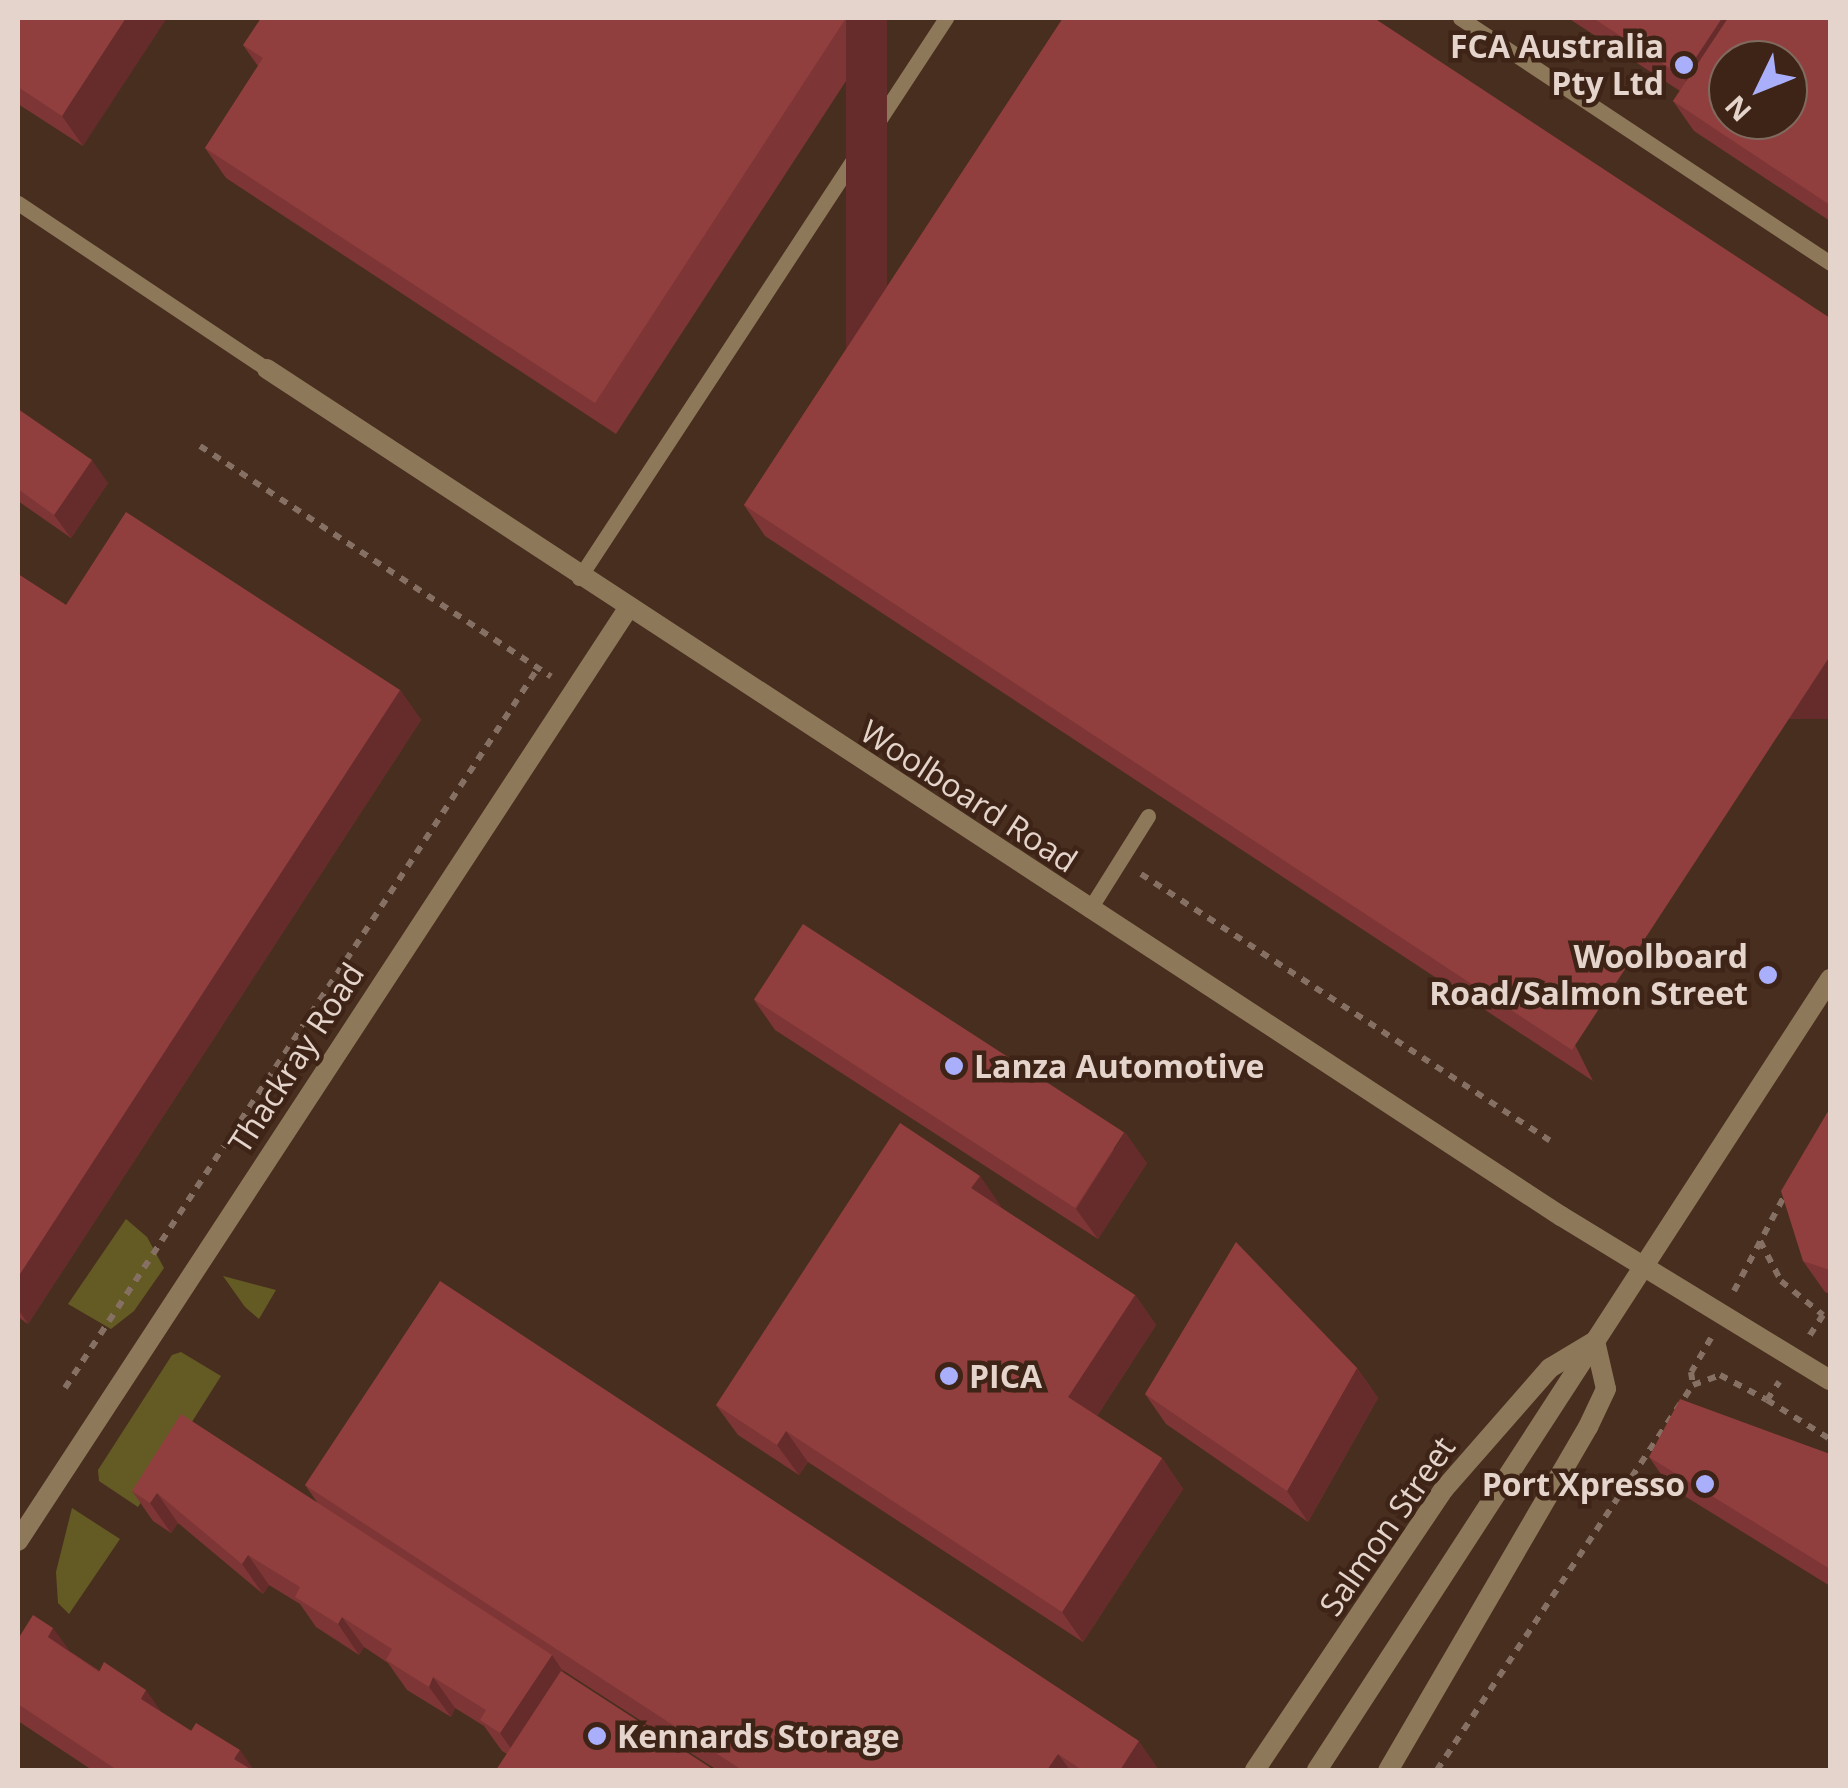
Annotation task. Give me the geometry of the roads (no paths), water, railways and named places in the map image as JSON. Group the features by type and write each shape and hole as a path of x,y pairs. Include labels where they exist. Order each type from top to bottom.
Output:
{"street":[{"name":"Woolboard Road","path":"267,369 627,610 1089,910 1643,1265 1830,1380"},
{"name":"Thackray Road","path":"18,1541 627,610"},
{"name":"Salmon Street","path":"1318,1770 1830,978"},
{"name":"Salmon Street","path":"1255,1770 1456,1474 1550,1368 1595,1341"},
{"path":"1388,1770 1606,1389 1595,1341"}],"lane":[{"path":"579,578 946,18"},
{"path":"1460,18 1830,262"},
{"path":"18,203 267,369"},
{"path":"1089,910 1148,816"}],"place":[{"name":"FCA Australia Pty Ltd","path":"1684,65"},
{"name":"Woolboard Road/Salmon Street","path":"1768,975"},
{"name":"Lanza Automotive","path":"954,1066"},
{"name":"PICA","path":"949,1376"},
{"name":"Port Xpresso","path":"1705,1484"},
{"name":"Kennards Storage","path":"597,1736"}]}
